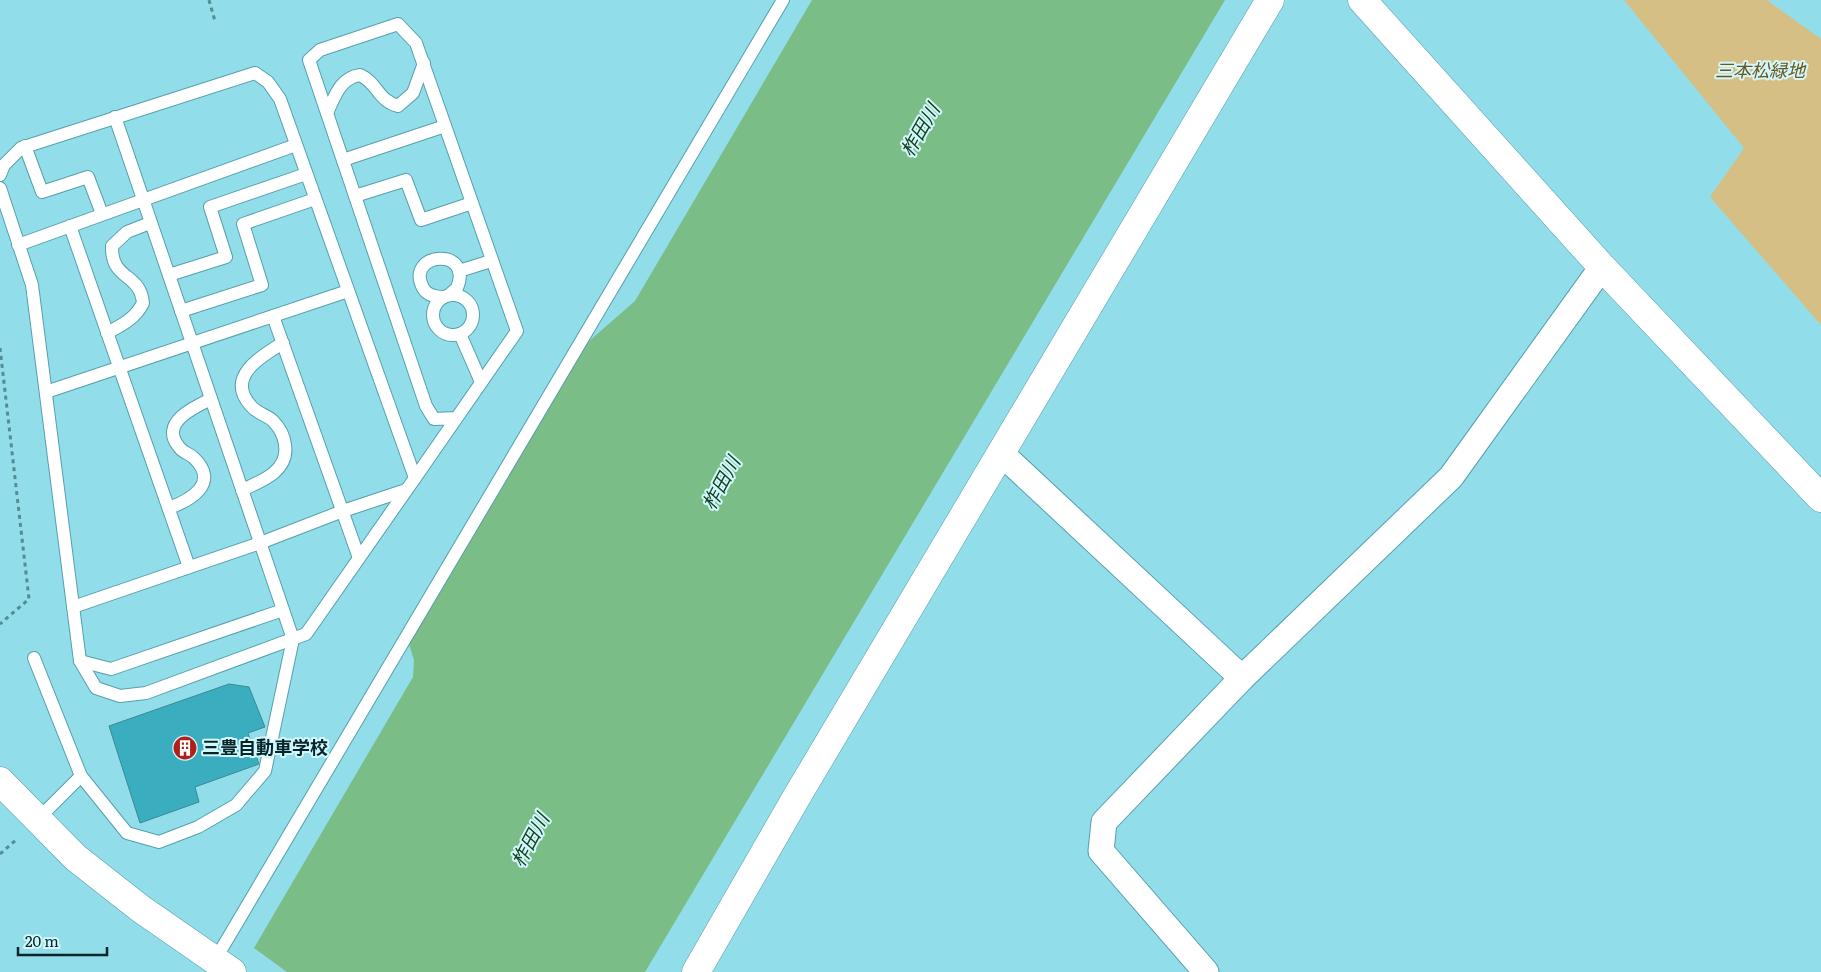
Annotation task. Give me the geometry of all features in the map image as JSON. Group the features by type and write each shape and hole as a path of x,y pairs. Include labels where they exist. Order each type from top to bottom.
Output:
{"street":[{"path":"696,972 796,798 1270,0"},
{"path":"1362,0 1602,267 1821,498"},
{"path":"1206,972 1101,852 1104,822 1242,678 1451,477 1602,267"},
{"path":"1002,454 1242,678"},
{"path":"0,782 76,858 141,908 224,966"}],"lane":[{"path":"224,966 783,0"},
{"path":"0,188 32,284 80,661 96,688 120,696 146,693 306,634 517,331 491,261 424,63 416,43 398,24 320,50 309,60 426,406 434,419 456,418"},
{"path":"328,113 338,89 345,81 360,75 368,78 383,99 398,106 413,93 424,63"},
{"path":"0,175 4,166 20,148 25,146 255,73 268,82 280,99 415,478"},
{"path":"34,658 81,776 127,833 159,842 198,828 236,805 265,771 293,639 115,118"},
{"path":"343,160 445,126"},
{"path":"18,244 296,145"},
{"path":"25,146 42,192 88,177 102,214"},
{"path":"169,275 226,257 210,207 306,174"},
{"path":"355,196 406,180 421,220 472,203"},
{"path":"181,311 262,285 243,224 315,199"},
{"path":"107,333 128,323 139,312 143,303 138,287 133,280 119,272 114,264 112,246 127,232 150,223"},
{"path":"70,226 189,567"},
{"path":"446,296 435,308 434,321 441,332 454,336 470,326 474,313 468,301 456,296 446,296 437,298 425,291 420,280 423,267 433,259 446,258 459,271 457,288 446,296"},
{"path":"459,271 491,261"},
{"path":"46,392 348,291"},
{"path":"273,316 359,558"},
{"path":"460,334 481,382"},
{"path":"242,490 265,479 280,467 286,454 280,428 271,419 259,415 249,404 244,392 243,381 249,366 258,357 283,343"},
{"path":"169,508 187,501 198,492 204,481 204,471 192,456 183,452 177,446 174,437 175,426 180,416 188,410 211,399"},
{"path":"73,607 260,543 343,511 406,490"},
{"path":"80,661 111,669 283,610"},
{"path":"37,820 81,776"}],"path":[{"path":"209,0 215,21"},
{"path":"0,348 29,599 0,624"}],"green space":[{"name":"三本松緑地","path":"1624,0 1767,0 1821,39 1821,325 1710,197 1744,148"}],"water":[{"name":"柞田川","path":"812,0 1225,0 645,972 287,972 254,948 413,677 414,660 408,641 588,342 635,301"}],"building":[{"name":"三豊自動車学校","path":"229,684 249,687 265,727 248,733 259,764 195,787 199,802 140,823 109,726"}],"place":[{"name":"三豊自動車学校","path":"185,748"}]}
